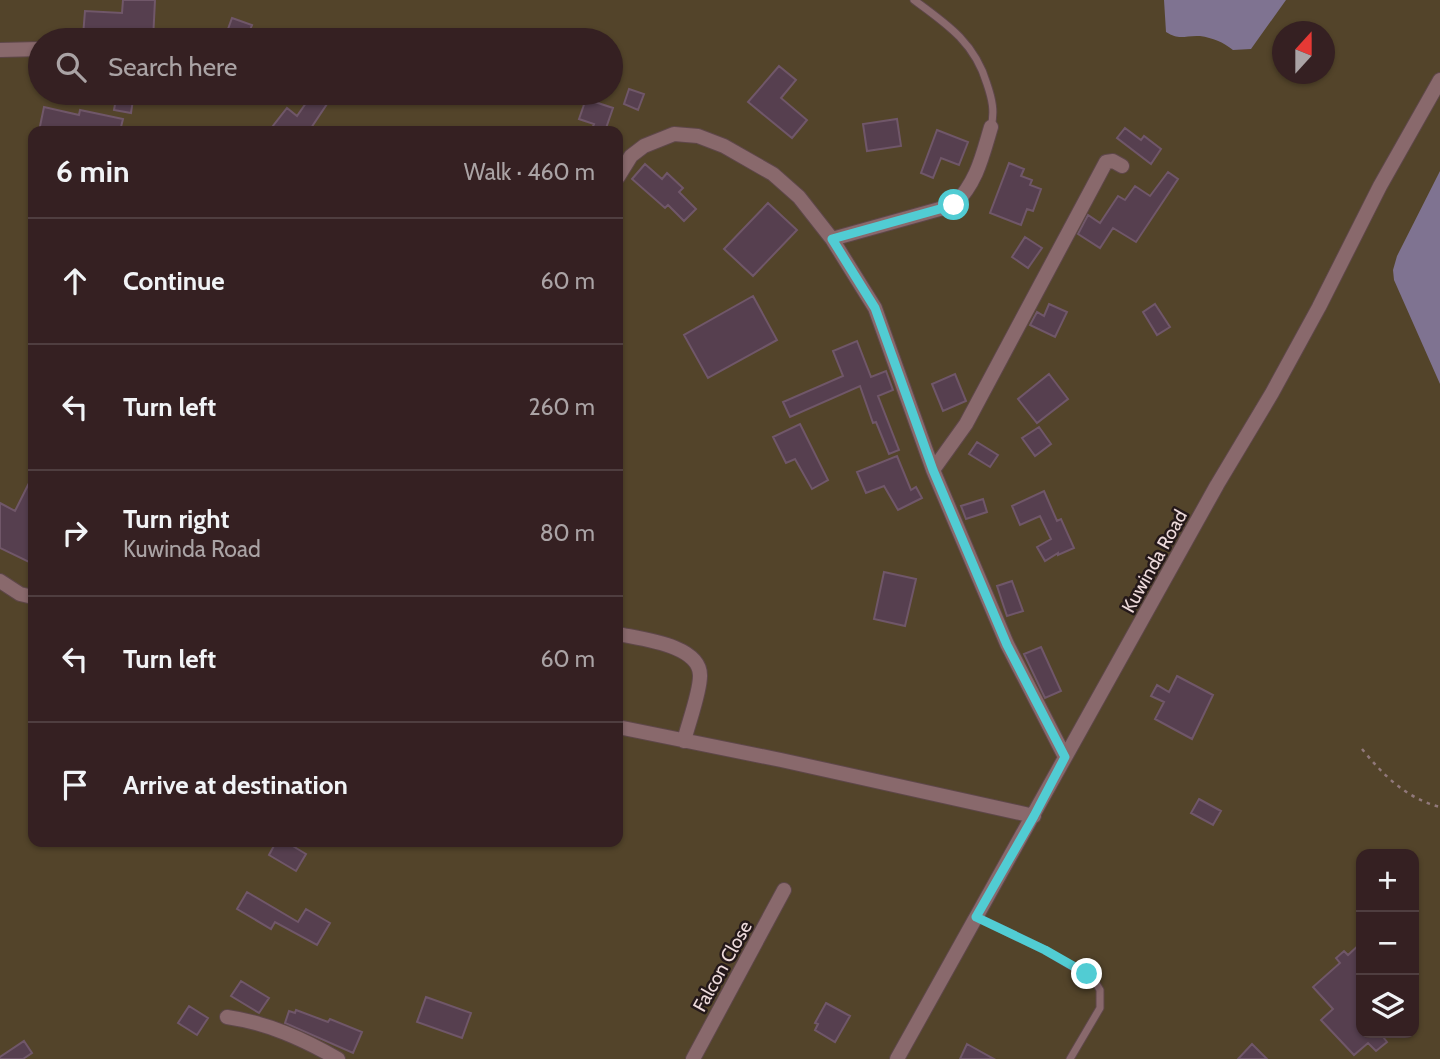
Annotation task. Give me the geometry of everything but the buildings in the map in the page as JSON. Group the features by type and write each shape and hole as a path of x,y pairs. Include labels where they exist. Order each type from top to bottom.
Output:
{"street":[{"path":"0,50 28,49"},
{"name":"Kuwinda Road","path":"897,1059 1217,485 1272,393 1380,187 1440,80"},
{"path":"832,239 954,205 968,191 978,174 990,127"},
{"path":"623,169 631,156 644,146 674,134 698,136 724,146 773,174 799,197 832,239 875,308 933,470 1007,645 1065,757"},
{"path":"933,470 966,424 1106,162 1113,161 1122,166"},
{"path":"0,580 20,594 28,596"},
{"path":"623,635 686,650 697,662 701,675 684,741"},
{"path":"623,728 1034,816"},
{"name":"Falcon Close","path":"692,1059 785,890"},
{"path":"227,1017 256,1021 290,1034 338,1059"}],"lane":[{"path":"914,0 966,42 982,67 993,103 990,127"},
{"path":"976,917 1045,950 1094,980 1100,990 1100,1008 1070,1059"}],"path":[{"path":"1362,750 1387,779 1428,804 1440,807"}],"shaded area":[{"path":"0,0 1440,0 1440,1059 0,1059"},
{"path":"1164,0 1286,0 1251,49 1233,50 1209,38 1179,37 1166,32"},
{"path":"1440,171 1440,384 1394,280 1393,270 1397,256"}],"route":[{"path":"954,205 832,239 875,308 933,470 1007,645 1065,757 976,917 1045,950 1087,974"}]}
